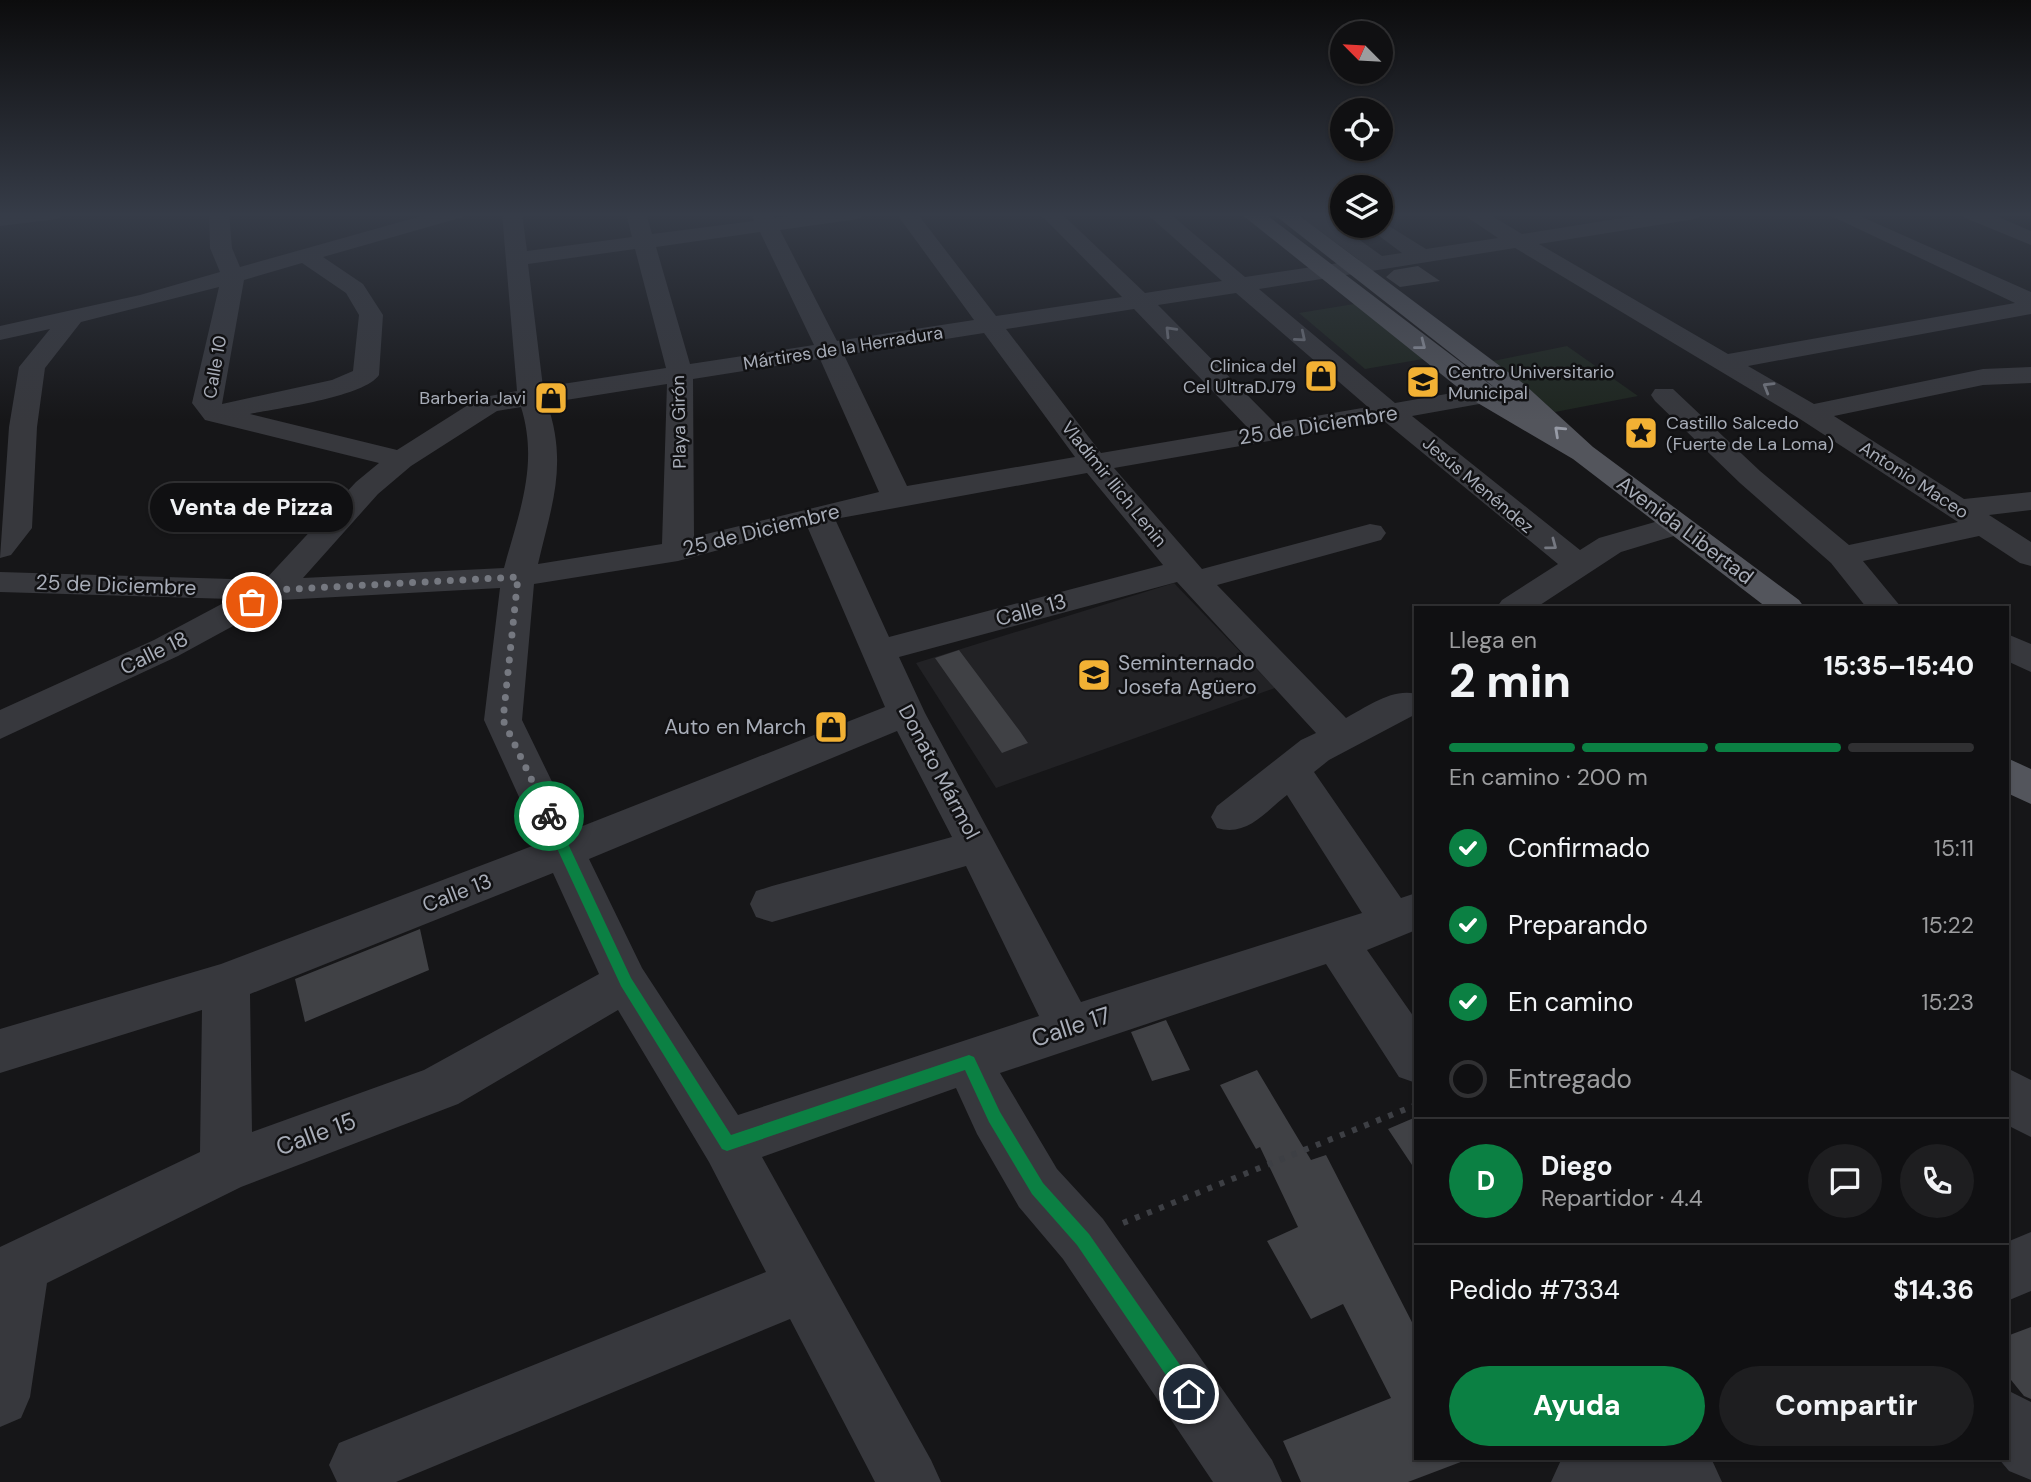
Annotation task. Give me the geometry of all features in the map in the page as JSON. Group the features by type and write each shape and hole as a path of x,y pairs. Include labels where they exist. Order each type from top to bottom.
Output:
{"main road":[{"name":"Avenida Libertad","path":"1341,282 1485,396 1583,453"},
{"name":"Avenida Libertad","path":"1386,282 1515,390 1583,453 1786,606"},
{"path":"2009,773 2031,789"}],"street":[{"path":"0,333 71,319 210,282"},
{"name":"Calle 10","path":"232,282 206,403 215,414 401,460"},
{"path":"215,414 340,386 366,375 371,315 355,289 345,282"},
{"path":"519,282 531,396 542,430 544,474 518,577 503,720 626,982 727,1144 909,1482"},
{"name":"Playa Girón","path":"655,282 680,373 678,551"},
{"path":"795,282 897,498"},
{"name":"Vladímir Ilich Lenin","path":"958,282 1094,463 1190,575 1342,737"},
{"path":"1120,282 1269,433"},
{"name":"Jesús Menéndez","path":"1238,282 1391,413 1577,564"},
{"name":"Mártires de la Herradura","path":"531,396 830,352 1260,282"},
{"name":"Antonio Maceo","path":"1590,282 1810,412 2031,556"},
{"path":"1990,282 2031,301"},
{"path":"1991,282 2031,294"},
{"path":"1727,362 2031,307"},
{"path":"0,548 16,528 11,429 13,398 32,367 71,319"},
{"path":"1810,412 1983,377 2031,375"},
{"name":"25 de Diciembre","path":"0,582 274,590 518,577 678,551 817,514 897,498 1515,390"},
{"path":"1664,395 1750,477 1846,559 1883,606"},
{"name":"Calle 18","path":"0,726 166,648 274,590 367,488 401,460 489,404 531,396"},
{"path":"1846,559 1852,554 2031,501"},
{"name":"Donato Mármol","path":"817,514 906,713 978,846 1069,1027"},
{"path":"1515,606 1577,564 1611,545 1676,525"},
{"name":"Calle 13","path":"878,651 1370,533"},
{"path":"2009,635 2031,628"},
{"path":"2009,646 2031,660"},
{"path":"1232,817 1315,750 1405,704"},
{"name":"Calle 13","path":"0,1051 226,983 565,852 906,713"},
{"path":"1291,770 1404,916"},
{"path":"772,904 978,846"},
{"name":"Calle 17","path":"727,1144 1069,1027 1336,942 1404,916"},
{"path":"1336,942 1414,1058"},
{"name":"Calle 15","path":"11,1271 226,1167 440,1088 626,982"},
{"path":"226,983 226,1167"},
{"path":"969,1062 995,1117 1038,1188 1083,1240 1250,1482"},
{"path":"2009,1093 2031,1113"},
{"path":"2009,1272 2031,1260"},
{"path":"0,1397 11,1271"},
{"path":"361,1465 803,1285"},
{"path":"2009,1423 2031,1449"},
{"path":"1583,1482 1637,1460"},
{"path":"1674,1460 1690,1482"}],"path":[{"path":"1083,1240 1414,1106"}],"shaded area":[{"path":"1360,303 1429,358 1365,369 1299,313"},
{"path":"1567,346 1638,396 1555,412 1493,361"},
{"name":"Seminternado Josefa Agüero","path":"1174,583 1275,688 996,788 916,663"}],"building":[{"path":"1393,282 1432,282 1400,287"},
{"path":"959,650 1028,743 1002,753 935,658"},
{"path":"420,929 429,970 305,1022 295,979"},
{"path":"1166,1020 1190,1070 1152,1081 1131,1032"},
{"path":"1257,1070 1311,1160 1326,1155 1414,1326 1414,1460 1466,1460 1408,1482 1301,1482 1283,1441 1391,1398 1343,1304 1311,1319 1267,1241 1298,1227 1260,1147 1256,1149 1220,1085"},
{"path":"1414,1118 1414,1168 1388,1129"},
{"path":"2031,1327 2031,1399 2024,1396 2009,1377 2009,1335"}],"way so far":[{"path":"252,602 274,590 518,577 503,720 549,816"}],"place":[{"name":"Clinica del Cel UltraDJ79","path":"1321,376"},
{"name":"Centro Universitario Municipal","path":"1423,382"},
{"name":"Barberia Javi","path":"551,398"},
{"name":"Castillo Salcedo (Fuerte de La Loma)","path":"1641,433"},
{"name":"Venta de Pizza","path":"252,602"},
{"name":"Seminternado Josefa Agüero","path":"1094,675"},
{"name":"Auto en March","path":"831,727"}],"route":[{"path":"549,816 626,982 727,1144 969,1062 995,1117 1038,1188 1083,1240 1189,1394"}]}
